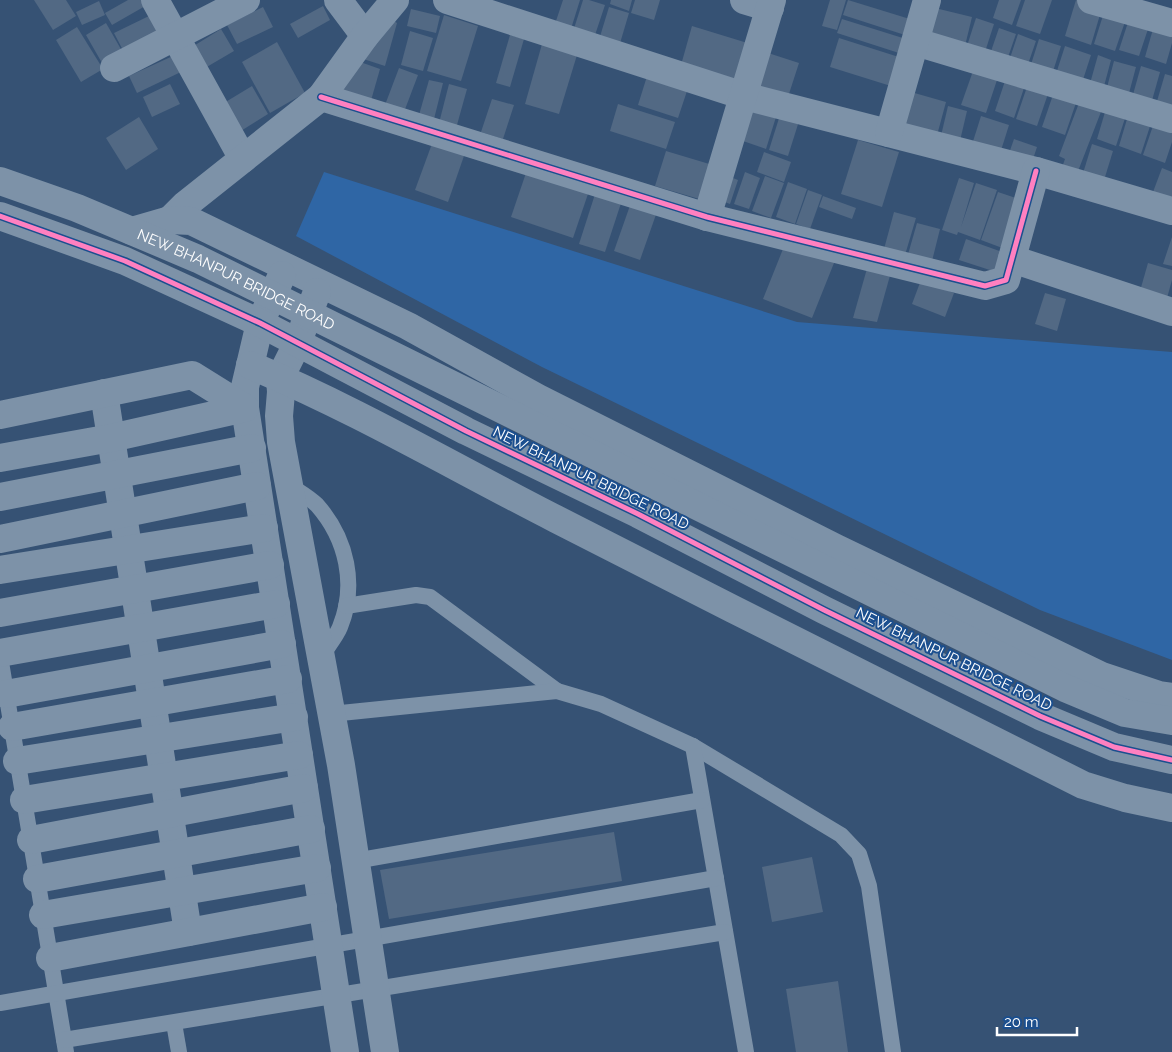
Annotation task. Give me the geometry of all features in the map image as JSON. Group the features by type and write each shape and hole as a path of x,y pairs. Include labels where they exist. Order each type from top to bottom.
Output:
{"street":[{"path":"155,0 243,159"},
{"path":"114,68 246,0"},
{"path":"338,0 365,36"},
{"path":"170,220 321,97 365,36 395,0"},
{"path":"447,0 744,96 1036,171 1172,211"},
{"path":"707,217 771,4 744,0"},
{"path":"890,133 928,0"},
{"path":"1091,0 1172,23"},
{"path":"916,42 1172,119"},
{"path":"321,97 707,217 985,286 1006,280 1036,171"},
{"name":"NEW BHANPUR BRIDGE ROAD","path":"0,181 77,208 198,259 1065,688 1125,713 1172,720"},
{"name":"NEW BHANPUR BRIDGE ROAD","path":"0,216 125,261 260,323 466,431 638,514 824,610 1040,716 1114,747 1172,760"},
{"path":"132,231 170,220 191,220 408,326 546,403 836,548 1102,676 1159,695 1172,697"},
{"path":"1012,259 1172,312"},
{"path":"285,267 260,323 245,387 245,408 345,1052"},
{"path":"320,284 297,344 280,378 279,416 281,442 331,714 385,1052"},
{"path":"250,365 280,378 1083,785 1125,798 1172,808"},
{"path":"0,414 192,376 245,408"},
{"path":"104,393 188,932"},
{"path":"0,458 110,438 245,408"},
{"path":"0,497 252,448"},
{"path":"0,539 257,486"},
{"path":"0,570 264,528"},
{"path":"0,613 270,565"},
{"path":"2,669 140,628 276,604"},
{"path":"2,669 147,668 282,644"},
{"path":"11,747 152,703 288,679"},
{"path":"11,747 158,739 294,717"},
{"path":"24,800 299,755"},
{"path":"31,840 304,788"},
{"path":"37,879 311,829"},
{"path":"43,915 317,868"},
{"path":"50,958 323,908"}],"lane":[{"path":"289,485 316,504 336,531 347,563 349,596 339,628 321,657"},
{"path":"346,606 416,595 430,598 557,691 601,704 693,746 841,835 859,854 869,886 893,1052"},
{"path":"2,669 11,747 24,800 65,1046 174,1023 725,932"},
{"path":"331,714 557,691"},
{"path":"693,746 746,1052"},
{"path":"356,861 702,800"},
{"path":"0,1003 716,878"},
{"path":"174,1023 179,1052"}],"shaded area":[{"path":"324,172 797,322 1172,352 1172,660 1040,610 542,367 296,236"}],"building":[{"path":"34,0 66,0 76,16 53,30"},
{"path":"128,0 144,0 147,5 112,25 105,13"},
{"path":"563,0 580,0 570,32 554,27"},
{"path":"583,0 605,5 593,41 572,35"},
{"path":"611,0 632,0 629,11 610,4"},
{"path":"635,0 660,0 654,20 631,13"},
{"path":"830,0 846,0 837,30 822,26"},
{"path":"848,0 913,20 908,36 843,15"},
{"path":"999,0 1021,0 1012,25 993,18"},
{"path":"1025,0 1052,0 1040,34 1016,26"},
{"path":"1076,0 1102,8 1091,45 1065,36"},
{"path":"99,1 105,15 82,25 76,12"},
{"path":"323,6 330,20 298,38 290,24"},
{"path":"263,7 273,27 237,44 227,25"},
{"path":"609,7 629,13 618,50 598,43"},
{"path":"935,8 972,17 964,50 927,41"},
{"path":"411,9 440,16 436,33 407,26"},
{"path":"1105,9 1127,16 1115,51 1094,44"},
{"path":"1131,13 1151,20 1139,56 1119,50"},
{"path":"151,15 163,39 127,58 114,33"},
{"path":"444,15 478,26 461,81 427,71"},
{"path":"976,18 994,24 984,55 966,49"},
{"path":"391,19 397,23 385,66 354,56"},
{"path":"842,19 906,39 902,54 837,33"},
{"path":"1155,22 1172,27 1172,43 1166,64 1145,57"},
{"path":"106,23 126,58 106,70 86,35"},
{"path":"692,26 754,45 743,84 681,65"},
{"path":"77,27 103,69 81,82 56,40"},
{"path":"999,28 1016,34 1006,63 989,57"},
{"path":"221,29 234,51 205,68 192,47"},
{"path":"410,31 433,38 423,71 401,65"},
{"path":"1018,34 1036,41 1026,70 1008,64"},
{"path":"510,35 524,39 510,87 496,83"},
{"path":"839,38 902,58 894,87 830,67"},
{"path":"1039,39 1061,46 1050,81 1028,74"},
{"path":"277,42 305,93 270,113 242,62"},
{"path":"542,44 577,55 559,114 525,104"},
{"path":"1065,46 1091,55 1080,89 1054,80"},
{"path":"762,51 799,63 787,100 750,88"},
{"path":"175,55 183,71 137,93 129,76"},
{"path":"1098,55 1111,60 1103,90 1089,87"},
{"path":"349,58 380,69 370,104 328,91"},
{"path":"1114,61 1136,67 1128,97 1106,91"},
{"path":"1141,66 1160,72 1151,104 1132,98"},
{"path":"399,68 418,75 404,112 385,105"},
{"path":"973,71 997,80 986,113 961,105"},
{"path":"1008,72 1027,79 1014,118 995,111"},
{"path":"648,73 689,85 678,118 638,105"},
{"path":"1165,74 1172,76 1172,111 1155,108"},
{"path":"429,80 443,83 434,119 419,115"},
{"path":"1029,81 1050,88 1037,126 1016,119"},
{"path":"170,84 180,104 152,117 143,97"},
{"path":"449,84 467,89 455,132 438,127"},
{"path":"252,86 268,114 236,134 219,106"},
{"path":"1055,89 1078,97 1065,135 1042,127"},
{"path":"911,92 946,102 936,139 901,129"},
{"path":"1082,95 1104,104 1075,179 1060,173 1065,159 1059,156"},
{"path":"492,99 514,105 503,139 481,132"},
{"path":"1108,102 1128,109 1116,146 1097,139"},
{"path":"618,104 675,122 666,149 610,131"},
{"path":"948,106 967,111 959,145 940,140"},
{"path":"1130,109 1153,117 1141,154 1119,146"},
{"path":"752,110 776,117 766,149 743,141"},
{"path":"780,115 799,121 788,156 769,150"},
{"path":"981,116 1009,125 998,160 970,151"},
{"path":"139,117 158,149 126,170 106,138"},
{"path":"1156,117 1172,123 1172,142 1165,163 1143,155"},
{"path":"1014,139 1037,147 1030,168 1007,159"},
{"path":"858,140 899,152 882,207 841,194"},
{"path":"433,141 465,153 448,202 415,190"},
{"path":"1092,144 1113,151 1101,190 1080,183"},
{"path":"666,151 716,166 706,201 655,186"},
{"path":"764,152 791,162 784,182 757,172"},
{"path":"528,167 590,188 573,238 511,217"},
{"path":"1162,168 1172,172 1172,209 1150,200"},
{"path":"745,172 760,178 749,209 734,204"},
{"path":"728,176 738,180 730,204 719,200"},
{"path":"765,176 784,183 771,218 752,211"},
{"path":"959,178 974,183 961,227 976,183 997,190 980,240 958,232 957,235 942,230"},
{"path":"788,182 807,189 795,224 776,217"},
{"path":"597,188 623,197 605,252 579,244"},
{"path":"808,190 822,195 810,229 796,224"},
{"path":"998,192 1022,200 1005,249 981,240"},
{"path":"823,196 856,208 852,219 819,207"},
{"path":"633,197 659,206 640,260 614,251"},
{"path":"894,212 916,218 905,255 884,249"},
{"path":"917,223 940,229 931,265 907,258"},
{"path":"1172,237 1172,266 1163,264"},
{"path":"787,239 836,258 812,318 763,299"},
{"path":"966,239 1005,253 999,273 959,260"},
{"path":"1148,263 1172,270 1172,280 1167,298 1140,291"},
{"path":"868,265 891,272 877,322 853,318"},
{"path":"921,280 954,293 945,317 912,304"},
{"path":"1045,293 1066,299 1057,331 1035,324"},
{"path":"614,832 622,881 389,919 380,870"},
{"path":"812,857 823,912 772,922 762,867"},
{"path":"838,981 848,1052 796,1052 786,989"}],"cycle path":[{"path":"321,97 707,217 985,286 1006,280 1036,171"},
{"path":"0,216 125,261 260,323 466,431 638,514 824,610 1040,716 1114,747 1172,760"}]}
